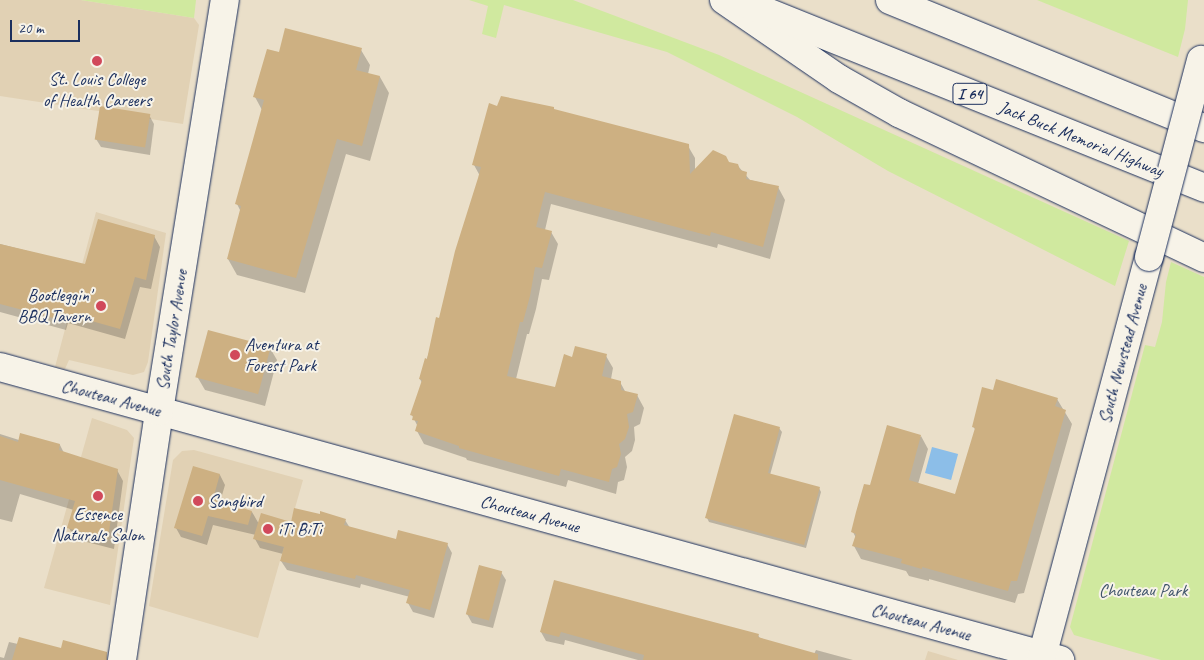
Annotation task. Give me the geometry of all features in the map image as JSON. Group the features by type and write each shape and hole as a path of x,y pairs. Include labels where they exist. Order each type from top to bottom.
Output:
{"main road":[{"name":"South Taylor Avenue","path":"122,660 159,411 225,0"},
{"path":"724,0 839,79 899,113 1204,258"},
{"name":"Jack Buck Memorial Highway","path":"736,0 1204,188"},
{"path":"890,0 1204,128"},
{"name":"South Newstead Avenue","path":"1048,658 1202,54"},
{"name":"Chouteau Avenue","path":"0,367 1048,658"}],"shaded area":[{"name":"St. Louis College of Health Careers","path":"0,0 81,0 194,18 199,25 183,124 0,96"},
{"path":"96,212 166,233 148,362 144,372 133,375 69,360 65,369 55,367"},
{"path":"92,418 127,430 134,438 110,605 44,588"},
{"path":"194,450 303,480 258,638 149,606 173,460 182,451"},
{"path":"928,651 958,660 925,660"}],"green space":[{"path":"81,0 196,0 194,18"},
{"path":"469,0 573,0 719,55 1129,241 1115,286 888,171 797,117 667,52 504,5 496,38 482,34 488,6"},
{"path":"1037,0 1188,0 1185,29 1178,57"},
{"name":"Chouteau Park","path":"1171,262 1204,277 1204,660 1161,660 1074,635 1070,627 1145,345 1155,347 1162,322 1166,282"}],"water":[{"path":"932,447 958,454 951,480 925,473"}],"building":[{"path":"285,28 362,48 356,70 380,76 362,146 337,139 296,278 227,259 241,206 235,204 264,100 253,97 267,49 279,52"},
{"path":"501,96 554,107 554,109 689,144 690,174 713,150 726,156 729,162 738,164 740,170 747,172 746,179 779,186 763,247 711,232 710,236 545,192 536,227 552,231 542,268 535,267 530,296 523,322 520,322 507,376 555,387 564,354 572,357 575,346 607,354 602,376 621,381 621,390 638,394 633,412 627,414 629,427 625,439 619,444 621,454 617,467 612,469 609,482 561,469 559,476 459,448 459,446 415,431 418,421 412,420 413,416 410,415 422,380 419,379 425,358 427,359 436,317 439,318 455,251 481,167 472,165 489,103 497,106"},
{"path":"100,106 150,114 145,148 95,140"},
{"path":"98,219 155,235 146,280 135,277 120,329 63,313 61,320 0,304 0,244 85,264"},
{"name":"Aventura at Forest Park","path":"208,330 271,347 258,394 195,377"},
{"path":"996,379 1058,398 1055,406 1066,410 1017,581 1011,581 1008,591 901,563 902,559 852,546 856,534 851,532 864,484 870,485 887,425 921,435 909,480 955,494 975,428 972,427 982,387 993,390"},
{"path":"734,414 780,427 768,473 820,487 804,545 705,518"},
{"path":"20,433 60,444 59,450 118,469 108,539 67,528 75,501 0,480 0,436 18,442"},
{"name":"Songbird","path":"193,466 220,474 213,499 252,511 248,525 208,516 202,536 174,528"},
{"path":"294,508 320,514 320,511 346,519 344,525 396,539 398,530 448,543 430,610 406,603 410,590 356,575 355,579 280,561 284,547 253,539 261,513 291,522"},
{"path":"479,565 502,571 489,620 466,614"},
{"path":"554,580 759,634 758,637 818,654 818,660 643,660 644,655 561,632 559,637 540,632"},
{"path":"19,637 61,648 63,640 107,652 107,660 12,660"}],"place":[{"name":"St. Louis College of Health Careers","path":"97,61"},
{"name":"Bootleggin' BBQ Tavern","path":"101,306"},
{"name":"Aventura at Forest Park","path":"235,355"},
{"name":"Essence Naturals Salon","path":"98,496"},
{"name":"Songbird","path":"198,501"},
{"name":"iTi BiTi","path":"268,529"}]}
